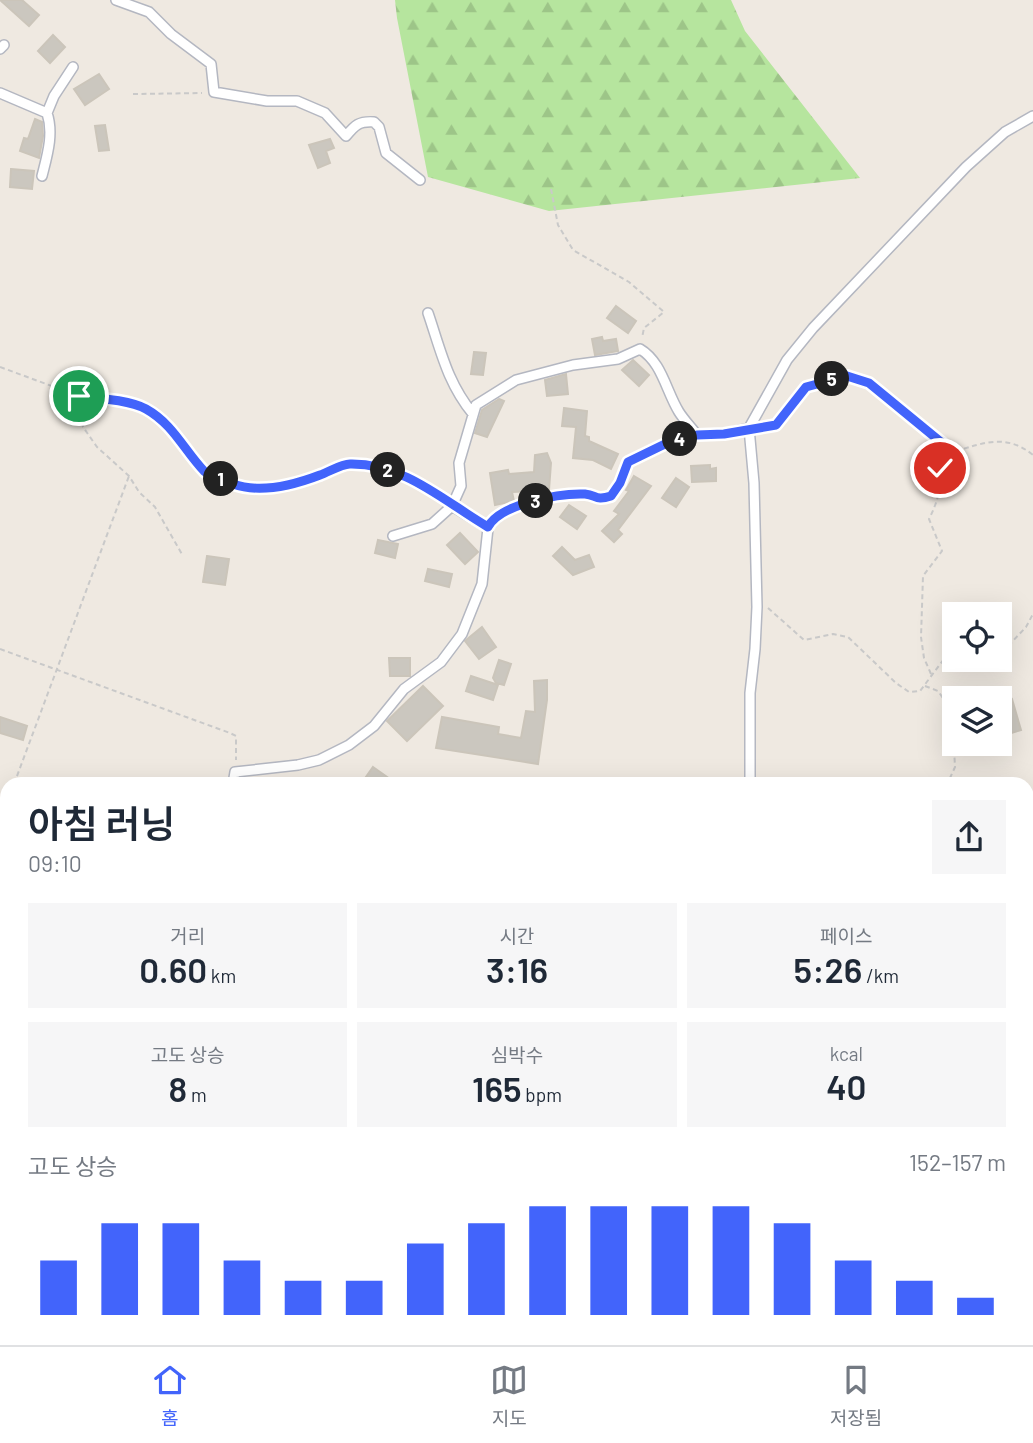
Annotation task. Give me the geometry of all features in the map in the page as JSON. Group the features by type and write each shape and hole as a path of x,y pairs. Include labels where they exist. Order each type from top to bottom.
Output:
{"street":[{"path":"116,0 149,12 171,34 211,64 214,92 267,102 297,101 325,113 346,136 356,124 363,121 374,122 379,128 386,153 420,180"},
{"path":"42,176 49,148 50,122 47,113 54,96 73,67"},
{"path":"0,93 47,113"},
{"path":"750,777 750,693 757,599 754,484 749,428 788,360 813,328 966,167 1005,132 1033,116"},
{"path":"428,313 448,376 457,395 473,414"},
{"path":"393,536 432,524 452,506 461,486 459,463 476,405 516,380 573,365 618,359 640,349 648,354 678,410 697,435"},
{"path":"234,777 235,772 319,760 349,745 374,726 404,689 441,662 461,634 482,584 488,527 492,520 513,506 533,501 586,494 600,499 611,496 620,483 628,462 665,444 697,435 724,434 749,428"},
{"path":"452,506 488,527"}],"path":[{"path":"133,94 179,95 214,92"},
{"path":"551,189 558,225 573,250 629,282 664,312 644,328 640,349"},
{"path":"0,367 79,396 145,408 175,432 205,473 236,485 273,489 348,464 394,472 430,488 452,506"},
{"path":"749,428 776,425 806,387 847,376 869,383 953,452"},
{"path":"79,396 83,427 97,447 129,476 139,492 155,507 183,556"},
{"path":"932,676 924,658 920,637 923,576 942,551 929,519 938,503 941,488 940,468 953,452 1005,440 1023,447 1033,455"},
{"path":"17,777 129,476"},
{"path":"757,599 804,640 833,634 848,637 909,692 920,691 942,662"},
{"path":"1012,642 1026,627 1033,614"},
{"path":"0,649 236,736 235,772"},
{"path":"924,686 938,691 952,711 954,767 950,777"}],"green space":[{"path":"395,0 731,0 745,31 860,178 549,211 428,177"}],"building":[{"path":"0,0 22,0 39,15 29,26"},
{"path":"53,35 65,47 50,63 38,51"},
{"path":"99,74 109,89 85,105 74,89"},
{"path":"35,119 42,122 43,136 39,158 20,151 24,138 28,139"},
{"path":"105,125 109,150 99,151 95,126"},
{"path":"330,139 334,148 326,151 330,163 318,168 309,145"},
{"path":"11,169 34,171 32,189 10,187"},
{"path":"616,306 636,321 628,333 607,318"},
{"path":"602,337 603,341 616,339 618,351 595,355 592,339"},
{"path":"474,352 486,353 483,375 471,374"},
{"path":"633,360 649,375 639,386 622,370"},
{"path":"566,374 568,394 547,396 545,380"},
{"path":"499,399 504,401 487,437 475,433 482,410"},
{"path":"564,408 587,411 585,436 589,437 589,441 618,454 611,469 593,460 573,458 576,427 562,426"},
{"path":"547,453 551,463 549,490 537,493 512,492 514,501 495,505 490,473 508,470 509,474 534,472 535,455"},
{"path":"710,465 710,469 716,468 716,481 692,482 691,466"},
{"path":"634,476 651,486 618,530 622,534 614,542 602,531 619,514 614,511 629,491 626,490"},
{"path":"676,478 689,487 676,507 662,498"},
{"path":"569,505 586,516 577,529 560,517"},
{"path":"460,533 478,552 465,564 447,545"},
{"path":"378,540 398,544 395,558 375,553"},
{"path":"562,547 575,560 589,555 594,567 573,575 553,556"},
{"path":"207,556 229,559 225,585 203,582"},
{"path":"428,569 452,574 449,587 425,581"},
{"path":"482,627 496,647 479,659 465,641"},
{"path":"389,658 410,658 410,676 390,676"},
{"path":"499,660 511,664 504,685 496,683 493,678"},
{"path":"471,676 498,685 493,700 466,691"},
{"path":"547,680 547,700 538,764 436,748 442,717 499,727 498,734 521,738 526,711 535,712 534,681"},
{"path":"423,686 443,706 407,741 387,721"},
{"path":"1012,699 1021,730 1012,733"},
{"path":"0,717 27,726 23,740 0,733"},
{"path":"373,767 387,777 366,777"}],"route":[{"path":"79,396 145,408 175,432 205,473 236,485 273,489 348,464 372,467 394,472 430,488 452,506 488,527 492,520 513,506 586,494 600,499 611,496 620,483 628,462 665,444 697,435 724,434 776,425 806,387 847,376 869,383 953,452 940,468"}]}
